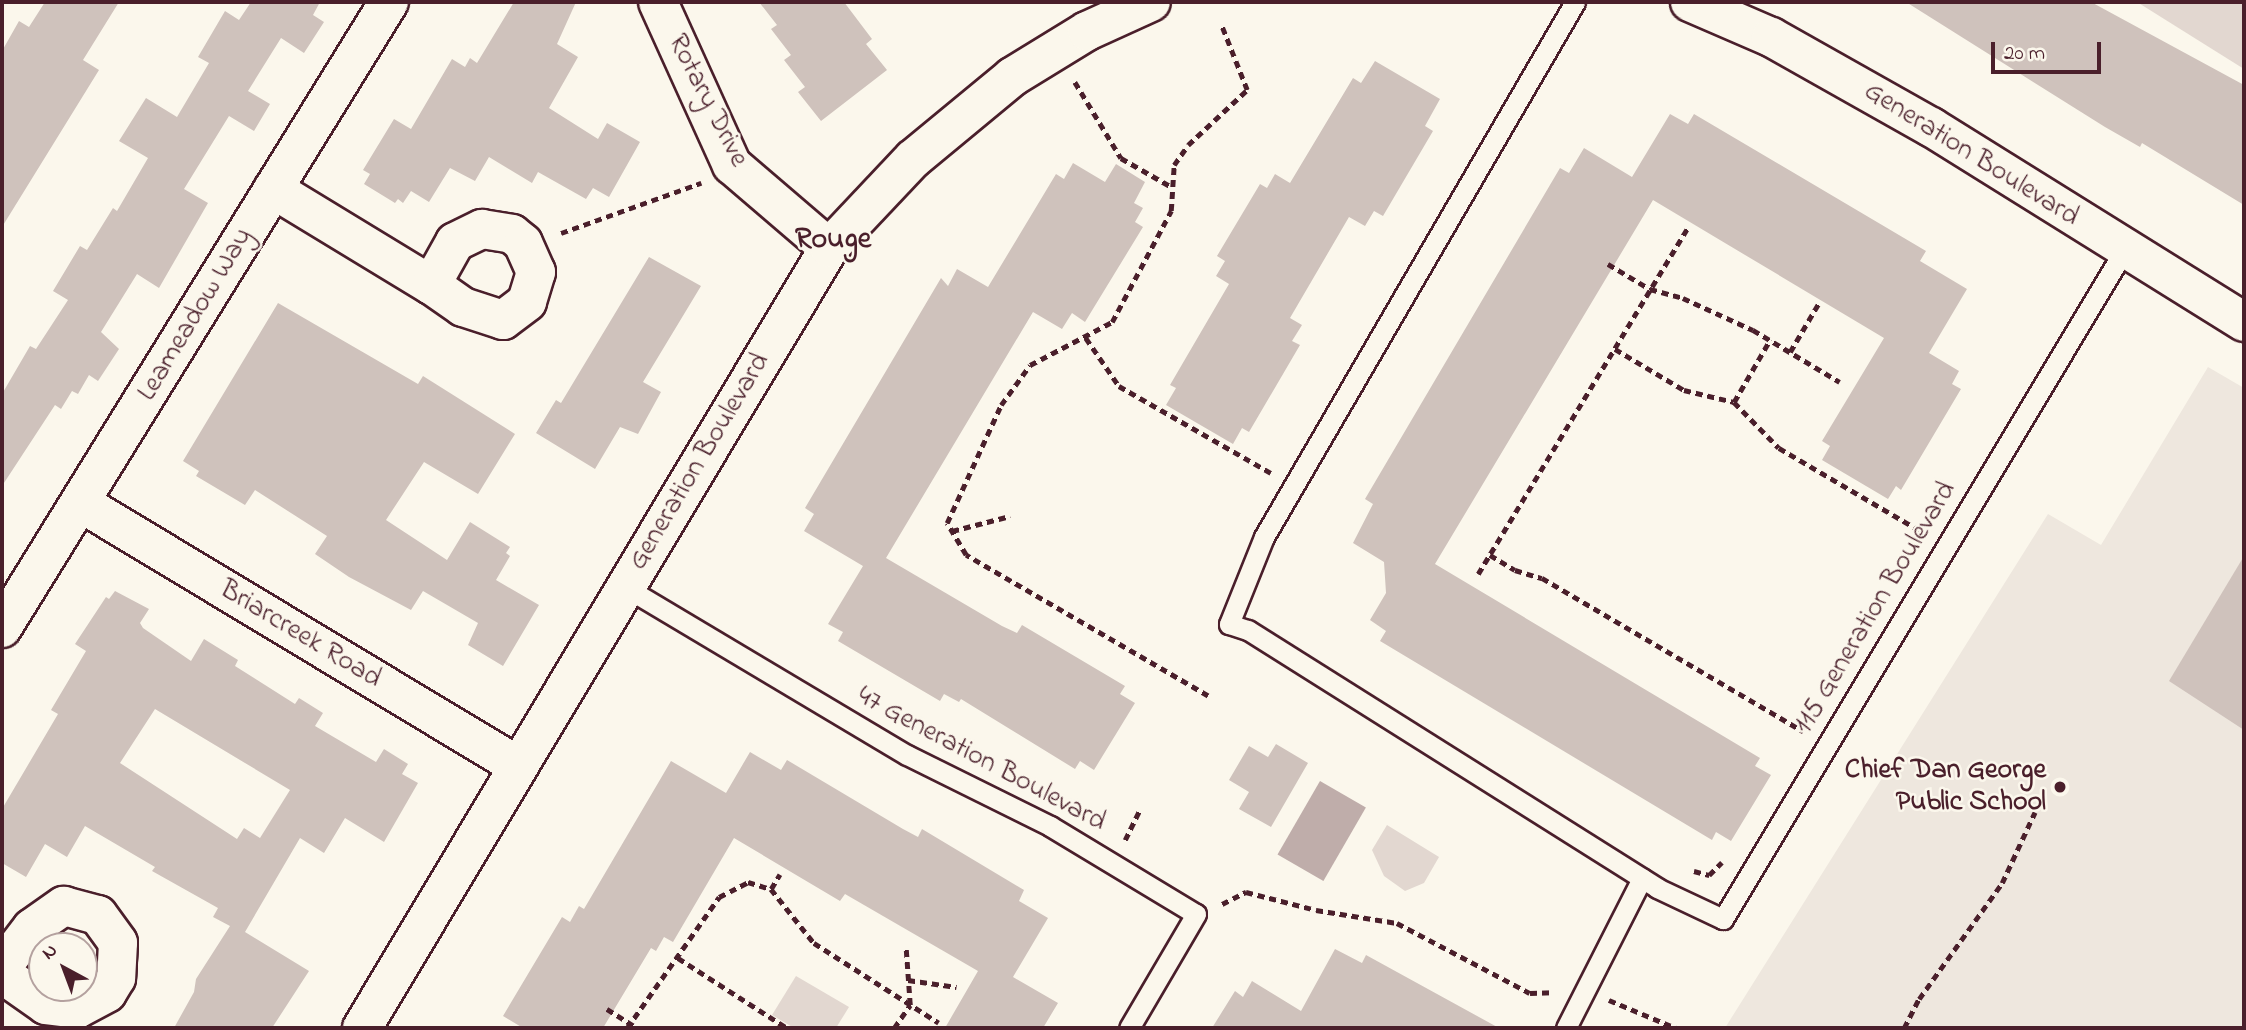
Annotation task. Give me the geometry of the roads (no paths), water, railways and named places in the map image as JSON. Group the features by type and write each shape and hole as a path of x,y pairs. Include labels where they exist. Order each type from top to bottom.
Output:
{"street":[{"name":"Leameadow Way","path":"2,628 389,2"},
{"name":"Rotary Drive","path":"658,2 732,165 829,248"},
{"name":"Generation Boulevard","path":"362,1028 829,248 913,159 1012,78 1056,50 1150,2"},
{"name":"Generation Boulevard","path":"1690,2 1771,37 1931,127 2244,322"},
{"path":"273,189 463,307 503,320 527,302 534,287 536,272 523,243 497,229 468,233 456,242 431,285"},
{"name":"Briarcreek Road","path":"81,503 518,766"},
{"path":"2,967 32,928 64,906 98,915 118,943 117,978 107,993 77,1009 46,1005 2,974"}],"lane":[{"path":"1566,1028 1642,878 1248,630 1228,624 1264,537 1575,2"},
{"name":"115 Generation Boulevard","path":"1642,878 1723,919 2125,249"},
{"name":"47 Generation Boulevard","path":"625,587 907,755 1050,826 1196,914 1129,1028"}],"place":[{"name":"Chief Dan George Public School","path":"2060,787"}],"district":[{"name":"Rouge","path":"833,240"}]}
